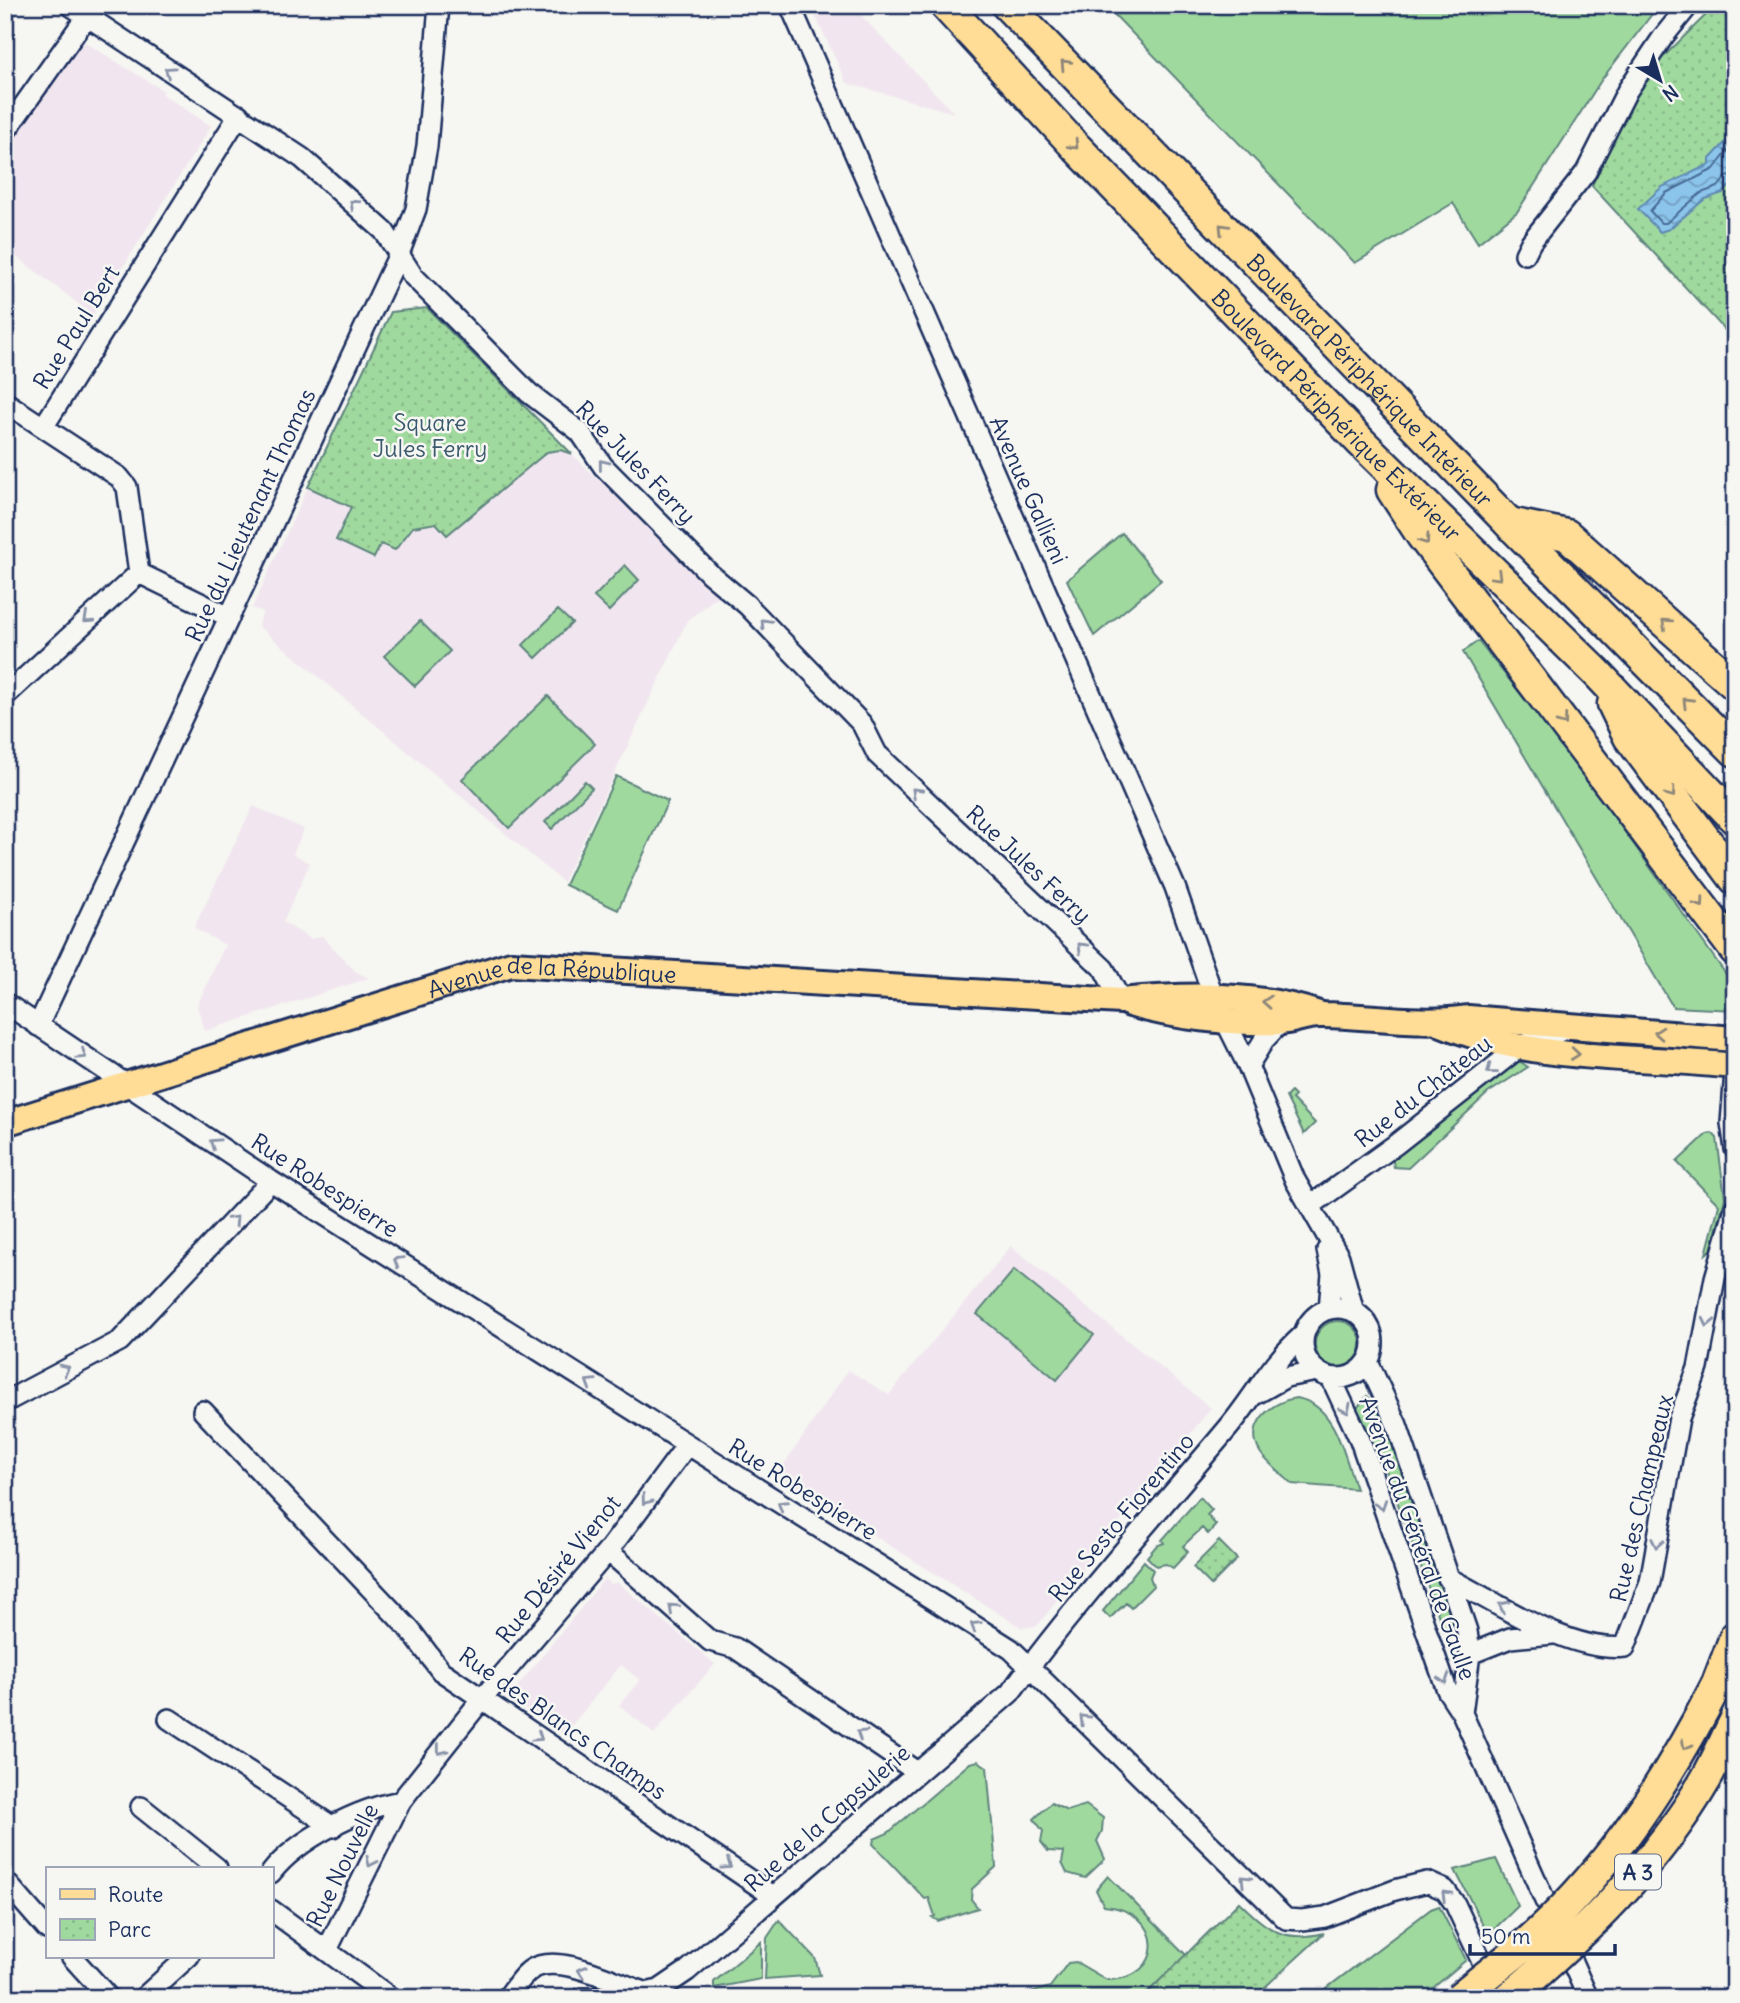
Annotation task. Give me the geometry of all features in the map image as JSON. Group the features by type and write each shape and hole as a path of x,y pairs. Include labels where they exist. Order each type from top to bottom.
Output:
{"highway":[{"name":"Boulevard Périphérique Extérieur","path":"945,5 1077,149 1361,442 1597,673 1735,819"},
{"name":"Boulevard Périphérique Intérieur","path":"1007,5 1509,523 1735,751"},
{"path":"1361,442 1422,536 1735,950"},
{"path":"1509,523 1567,535 1735,685"},
{"path":"1597,673 1629,737 1735,879"},
{"path":"1459,1998 1538,1933 1598,1870 1649,1804 1685,1746 1717,1684 1735,1637"},
{"name":"A 3","path":"1508,1998 1612,1903 1662,1843 1706,1779 1735,1721"}],"main road":[{"name":"Avenue de la République","path":"5,1123 511,964 1121,1002 1161,1014 1288,1003 1319,1014 1438,1022 1468,1018 1735,1039"},
{"name":"Avenue de la République","path":"1219,1008 1281,1022 1319,1014"},
{"name":"Avenue de la République","path":"1438,1022 1466,1034 1565,1054 1735,1066"}],"street":[{"name":"Rue du Lieutenant Thomas","path":"38,1026 399,254 416,209 427,146 439,5"},
{"name":"Avenue Gallieni","path":"790,5 1175,887 1219,1008"},
{"path":"1525,254 1531,242 1586,172 1627,91 1663,37 1689,5"},
{"name":"Rue Jules Ferry","path":"78,11 302,158 384,231 413,276 529,393 580,432 603,466 710,574 747,605 862,724 877,754 1104,969 1121,1002"},
{"path":"5,132 78,11"},
{"name":"Rue Paul Bert","path":"139,573 127,487 119,477 44,426 239,115"},
{"path":"5,402 44,426"},
{"path":"5,696 139,573 229,617"},
{"name":"Rue Robespierre","path":"5,1003 271,1181 1011,1648 1286,1919 1325,1917 1395,1890 1427,1882 1444,1889 1455,1903 1499,1998"},
{"name":"Avenue du Général de Gaulle","path":"1219,1008 1248,1066 1295,1180 1346,1273 1354,1312 1367,1323 1372,1336 1373,1349 1367,1362 1354,1374 1324,1375"},
{"path":"1248,1066 1264,1040 1281,1022"},
{"name":"Rue du Château","path":"1310,1206 1521,1046 1572,1026"},
{"path":"1735,1072 1731,1123 1735,1149"},
{"path":"5,1402 120,1341 271,1181"},
{"name":"Rue des Champeaux","path":"1448,1578 1558,1634 1598,1648 1625,1647 1650,1581 1679,1418 1698,1367 1715,1278 1735,1208"},
{"name":"Avenue du Général de Gaulle","path":"1323,1232 1332,1274 1329,1309"},
{"path":"1303,1335 1314,1317 1329,1309 1354,1312"},
{"name":"Avenue du Général de Gaulle","path":"1303,1335 1305,1354 1324,1375 1360,1440 1447,1690 1462,1713 1588,1998"},
{"name":"Rue Sesto Fiorentino","path":"1030,1666 1249,1399 1278,1358 1303,1335"},
{"name":"Avenue du Général de Gaulle","path":"1367,1362 1397,1425 1467,1631 1470,1654 1462,1713"},
{"name":"Rue Sesto Fiorentino","path":"1249,1399 1286,1377 1324,1375"},
{"name":"Rue des Blancs Champs","path":"203,1411 410,1630 441,1671 774,1896"},
{"name":"Rue Désiré Vienot","path":"401,1801 482,1699 608,1551 687,1445"},
{"path":"608,1551 710,1641 735,1648 917,1772"},
{"name":"Rue des Champeaux","path":"1470,1654 1510,1638 1558,1634"},
{"name":"Rue de la Capsulerie","path":"582,1998 627,1997 659,1990 687,1971 1010,1693 1030,1666"},
{"path":"169,1720 333,1827"},
{"path":"273,1870 286,1853 333,1827 374,1805 401,1801"},
{"name":"Rue Nouvelle","path":"327,1950 401,1801"},
{"path":"141,1807 216,1867"},
{"path":"5,1881 46,1927"},
{"path":"273,1911 391,1998"},
{"path":"73,1958 109,1998"},
{"path":"143,1998 187,1958"},
{"path":"506,1998 530,1970 547,1963 567,1965 646,1993"}],"shaded area":[{"path":"810,5 851,5 954,113 847,83"},
{"path":"78,38 164,91 162,94 211,126 93,315 5,248 5,140"},
{"path":"560,450 572,454 718,596 687,621 563,882 258,626 263,612 252,608 308,487 352,507 381,543 395,550 413,527 436,523 447,534 547,452"},
{"path":"253,806 304,829 293,854 310,863 283,922 311,939 322,936 355,971 369,978 205,1031 197,1006 225,945 194,928"},
{"path":"1011,1246 1211,1408 1037,1626 1022,1628 777,1475 848,1370 889,1395"},
{"path":"605,1578 611,1584 617,1582 715,1664 654,1734 619,1705 640,1680 621,1665 564,1735 516,1703 513,1692"}],"green space":[{"path":"1105,5 1659,5 1602,79 1517,212 1478,243 1453,203 1355,263"},
{"path":"1730,7 1735,12 1735,341 1592,186 1611,139 1651,69 1709,12"},
{"name":"Square Jules Ferry","path":"427,308 572,454 560,450 547,452 447,535 436,523 413,527 395,550 381,544 374,558 336,540 351,507 308,487 391,312"},
{"path":"1122,533 1161,580 1094,636 1067,580"},
{"path":"625,565 639,580 609,611 594,597"},
{"path":"558,610 572,623 536,658 523,645"},
{"path":"420,621 450,651 415,686 384,656"},
{"path":"1478,641 1569,753 1735,987 1735,1010 1673,1007 1463,652"},
{"path":"548,696 595,744 509,828 462,779"},
{"path":"616,776 668,801 618,910 565,885"},
{"path":"585,781 592,788 552,829 545,822"},
{"path":"1519,1061 1528,1067 1488,1093 1408,1168 1394,1167 1392,1156"},
{"path":"1291,1092 1295,1096 1292,1099 1315,1123 1304,1134 1286,1097"},
{"path":"1712,1133 1717,1138 1725,1198 1711,1250 1706,1254 1719,1205 1677,1162 1707,1134"},
{"path":"1014,1270 1094,1335 1057,1380 977,1314"},
{"path":"1338,1321 1355,1327 1361,1344 1355,1361 1338,1367 1321,1361 1315,1344 1321,1327"},
{"path":"1367,1396 1381,1411 1454,1627 1444,1631 1380,1454 1362,1426 1356,1409"},
{"path":"1296,1398 1310,1402 1321,1410 1329,1421 1342,1447 1356,1489 1292,1484 1260,1452 1256,1442 1258,1423 1270,1409"},
{"path":"1200,1497 1212,1510 1207,1515 1216,1525 1208,1534 1202,1528 1183,1546 1188,1552 1173,1568 1166,1564 1156,1566 1147,1557 1156,1546 1164,1543 1162,1540"},
{"path":"1219,1541 1237,1559 1211,1585 1193,1567"},
{"path":"1144,1561 1153,1570 1150,1577 1153,1586 1131,1608 1126,1603 1110,1618 1103,1611"},
{"path":"978,1761 987,1767 996,1867 972,1889 971,1899 978,1908 938,1921 932,1917 935,1916 929,1898 925,1899 873,1844 874,1839 888,1833 970,1763"},
{"path":"1051,1803 1067,1811 1086,1805 1103,1818 1102,1831 1097,1841 1105,1859 1085,1878 1067,1873 1062,1863 1064,1852 1048,1851 1041,1842 1043,1831 1034,1819"},
{"path":"1496,1859 1518,1906 1488,1935 1455,1870"},
{"path":"1108,1876 1186,1955 1142,1998 1029,1998 1033,1992 1050,1987 1068,1963 1076,1962 1107,1980 1126,1977 1140,1970 1149,1958 1152,1945 1149,1932 1140,1920 1125,1911 1104,1906 1096,1890"},
{"path":"1239,1902 1277,1932 1298,1936 1324,1933 1253,1998 1142,1998"},
{"path":"1439,1906 1466,1960 1421,1998 1327,1998 1330,1995 1323,1991 1431,1909"},
{"path":"779,1920 815,1958 820,1975 765,1979 767,1938"},
{"path":"761,1942 761,1979 714,1988 714,1982"}],"water":[{"path":"1735,132 1735,181 1723,193 1705,199 1669,229 1660,232 1638,209 1662,187 1710,164 1710,159"}]}
